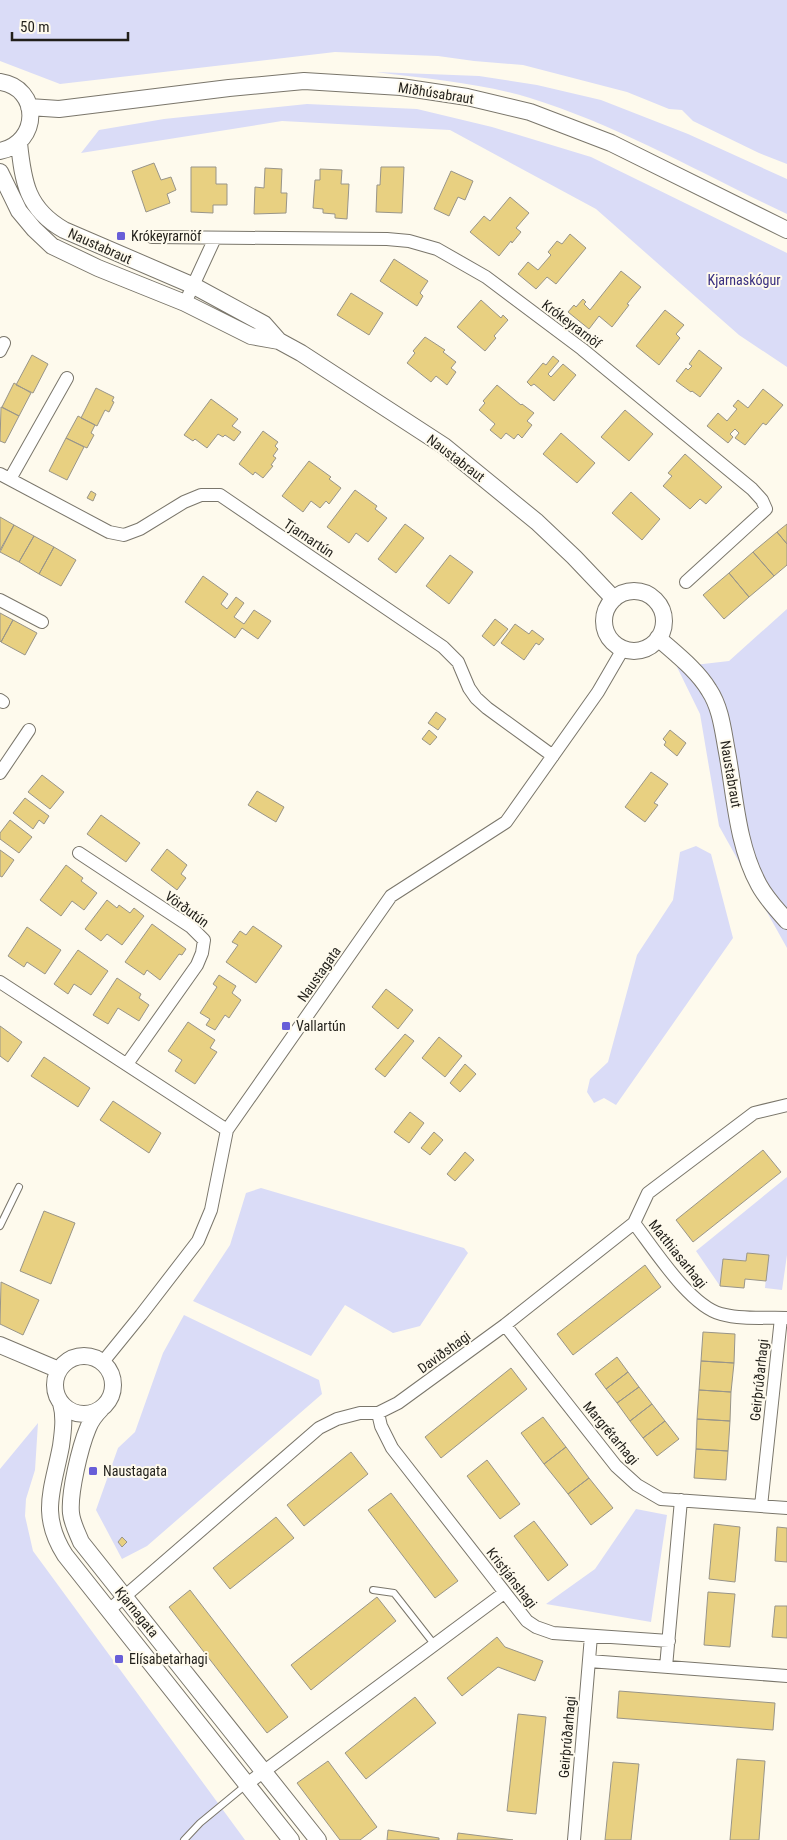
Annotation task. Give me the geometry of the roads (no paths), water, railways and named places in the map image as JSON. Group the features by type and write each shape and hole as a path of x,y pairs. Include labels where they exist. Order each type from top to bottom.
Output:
{"street":[{"name":"Miðhúsabraut","path":"29,107 59,109 229,88 304,81 401,87 467,97 530,112 611,143 787,230"},
{"path":"0,82 16,88 24,96 31,116 29,126 19,143 0,151"},
{"name":"Miðhúsabraut","path":"29,126 59,109"},
{"name":"Naustabraut","path":"19,143 22,172 34,204 48,221 64,230 194,286 264,324 278,341"},
{"name":"Naustabraut","path":"0,172 19,211 52,246 98,268 185,302 251,336 278,341 301,353 444,446 537,522 614,599"},
{"name":"Krókeyrarnöf","path":"152,237 353,238 409,241 438,249 486,278 590,356 736,475 762,500 766,509 686,582"},
{"path":"185,302 215,238"},
{"name":"Tjarnartún","path":"66,378 5,476 109,532 124,535 140,528 184,502 201,495 220,495 443,647 458,662 469,688 476,698 553,756"},
{"path":"631,591 641,592 650,596 662,610 664,620 663,630 658,638 653,644 639,651 623,649 612,640 605,627 604,617 608,607 614,599 631,591"},
{"path":"0,600 42,622"},
{"name":"Naustabraut","path":"658,638 693,671 709,690 721,719 740,826 749,860 758,884 787,921"},
{"name":"Naustagata","path":"102,1363 198,1241 211,1210 227,1130 391,896 506,822 598,692 623,649"},
{"path":"0,773 28,730"},
{"name":"Vörðutún","path":"79,853 191,927 204,940 202,953 197,965 127,1064"},
{"path":"0,982 227,1130"},
{"name":"Daviðshagi","path":"109,1610 327,1422 348,1416 378,1413 398,1403 505,1325 634,1223 648,1194 754,1113 787,1105"},
{"name":"Matthiasarhagi","path":"634,1223 687,1291 702,1306 730,1316 784,1318"},
{"name":"Geirþrúðarhagi","path":"761,1506 783,1345 784,1318"},
{"name":"Margrétarhagi","path":"505,1325 616,1466 637,1485 661,1499 787,1508"},
{"path":"0,1345 59,1370"},
{"path":"80,1357 89,1357 102,1363 110,1373 113,1382 108,1402 93,1413 84,1414 75,1413 61,1403 55,1387 59,1370 72,1359 80,1357"},
{"name":"Kjarnagata","path":"61,1403 64,1419 63,1435 51,1496 53,1533 65,1555 291,1840"},
{"name":"Kjarnagata","path":"101,1408 92,1420 86,1434 75,1476 71,1511 81,1542 318,1840"},
{"name":"Kristjánshagi","path":"378,1413 392,1448 519,1613 536,1627 553,1633 669,1641"},
{"path":"666,1667 680,1500"},
{"path":"247,1784 504,1593"},
{"name":"Geirþrúðarhagi","path":"574,1840 591,1636"},
{"path":"589,1661 787,1676"}],"lane":[{"path":"0,1226 19,1187"},
{"path":"373,1590 394,1593 434,1644"},
{"path":"184,1840 200,1823 247,1784"}],"place":[{"name":"Krókeyrarnöf","path":"121,236"},
{"name":"Vallartún","path":"286,1026"},
{"name":"Naustagata","path":"93,1471"},
{"name":"Elísabetarhagi","path":"119,1659"}],"park label":[{"name":"Kjarnaskógur","path":"744,280"}]}
